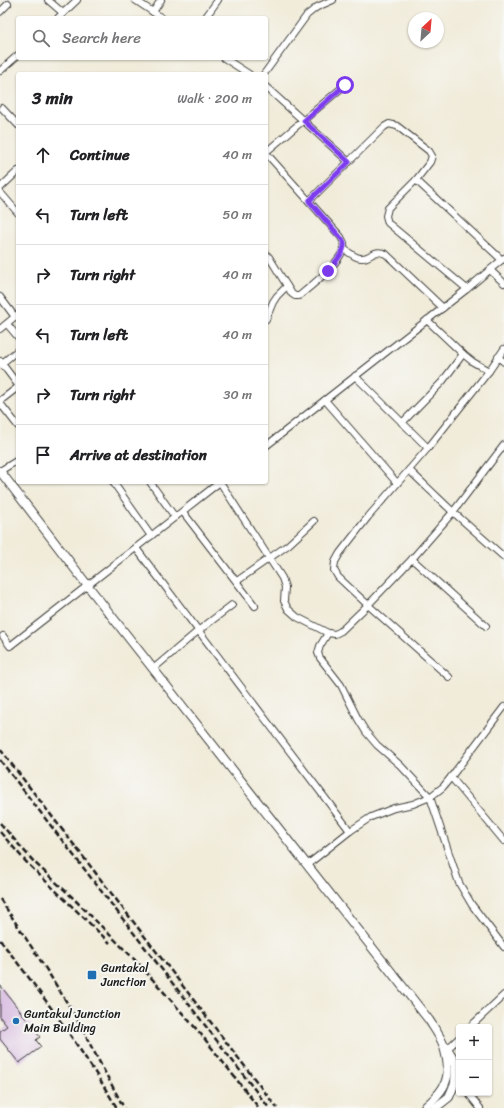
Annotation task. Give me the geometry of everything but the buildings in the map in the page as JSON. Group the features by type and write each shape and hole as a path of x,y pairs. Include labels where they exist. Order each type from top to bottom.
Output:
{"street":[{"path":"48,0 63,13"},
{"path":"60,16 77,0"},
{"path":"135,0 159,16"},
{"path":"153,12 161,0"},
{"path":"206,16 218,0"},
{"path":"265,72 307,15 317,7 333,0"},
{"path":"0,12 8,4"},
{"path":"0,71 16,57"},
{"path":"227,60 246,72"},
{"path":"268,151 345,85"},
{"path":"268,89 349,162"},
{"path":"2,108 16,123"},
{"path":"309,201 384,127 389,124 397,126 429,151 432,156 430,162 416,180 388,208 386,216 388,223 467,289"},
{"path":"268,155 344,243 340,256 328,271 318,282 299,296 292,294 268,256"},
{"path":"0,188 16,174"},
{"path":"268,444 467,289 503,259 416,180"},
{"path":"0,192 16,211"},
{"path":"343,248 358,258 363,258 381,251 386,254 442,308"},
{"path":"490,270 504,283"},
{"path":"268,314 277,296 287,286"},
{"path":"0,297 16,315 0,329"},
{"path":"427,320 463,354 489,371"},
{"path":"7,324 16,335"},
{"path":"449,677 338,577 334,570 335,562 340,553 368,517 428,448 489,371 504,349"},
{"path":"16,352 1,364 16,383"},
{"path":"402,423 442,382 463,354"},
{"path":"498,357 504,362"},
{"path":"355,376 428,448"},
{"path":"16,388 0,402 16,422"},
{"path":"325,400 397,483"},
{"path":"221,484 282,578 284,601 288,609 297,617 328,633 335,634 368,605 412,559 453,512 504,445"},
{"path":"16,461 0,471 88,586 429,1020 445,1049 453,1058 456,1066"},
{"path":"409,470 453,512 504,557"},
{"path":"114,484 152,536"},
{"path":"151,484 175,517"},
{"path":"3,636 10,646 218,484"},
{"path":"183,512 255,606"},
{"path":"237,581 288,545 314,521"},
{"path":"136,548 350,831"},
{"path":"412,559 486,626"},
{"path":"153,669 232,605"},
{"path":"328,633 320,646 318,653 320,658 341,685 366,732 377,745 400,765 430,797 459,883 472,905 504,947"},
{"path":"307,864 350,831 372,817 394,808 413,804 430,797 442,788 504,707"},
{"path":"451,777 504,841"},
{"path":"473,1024 504,995"},
{"path":"445,1049 456,1040"},
{"path":"424,1108 443,1088 447,1079 445,1049"},
{"path":"447,1079 456,1084"},
{"path":"435,1108 449,1097 456,1086"},
{"path":"470,1096 480,1108"}],"railway":[{"path":"0,749 277,1108"},
{"path":"0,760 269,1108"},
{"path":"0,823 34,862 71,896 138,963 200,1033 259,1108"},
{"path":"0,832 28,864 110,943"},
{"path":"0,899 74,1014 124,1108"},
{"path":"0,940 61,1022 90,1064 117,1108"}],"place":[{"name":"Guntakal Junction","path":"92,975"},
{"name":"Guntakul Junction Main Building","path":"16,1021"}],"route":[{"path":"328,271 340,256 344,243 309,201 349,162 304,121 345,85"}]}
